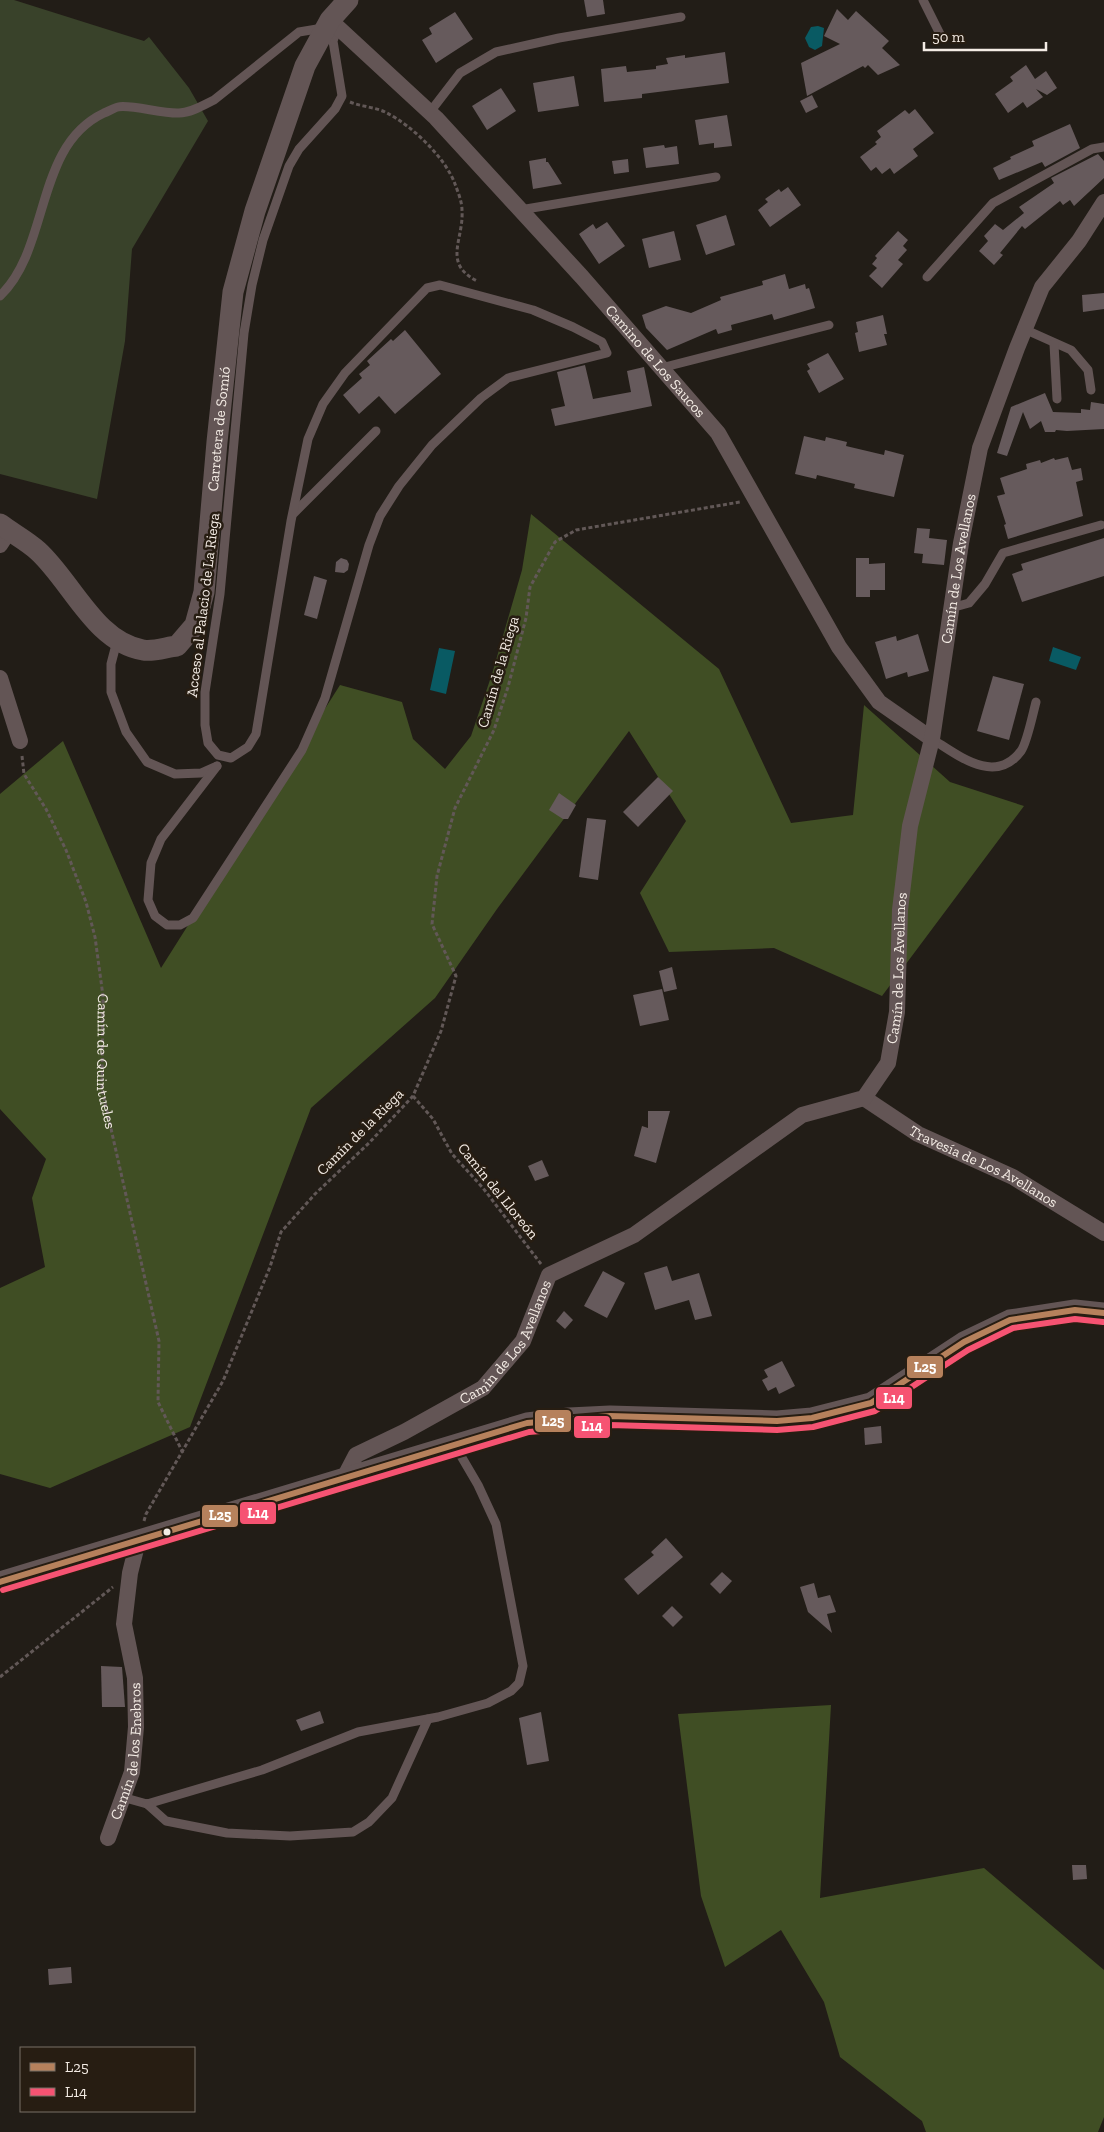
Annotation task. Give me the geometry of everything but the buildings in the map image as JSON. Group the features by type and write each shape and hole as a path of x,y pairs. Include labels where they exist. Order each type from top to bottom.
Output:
{"street":[{"name":"Carretera de Somió","path":"3,533 38,551 65,581 99,626 117,641 144,650 177,646 195,625 204,592 233,292 255,211 305,66 348,0"},
{"name":"Camino de Los Saucos","path":"332,25 430,112 520,210 718,433 839,647 879,702 932,739"},
{"name":"Camín de Los Avellanos","path":"344,1478 356,1455 404,1432 484,1388 523,1342 549,1275 634,1235 802,1116 864,1098 888,1063 897,1012 900,910 909,836 932,739 961,543 980,448 1024,329 1042,287 1079,241 1104,202"},
{"path":"0,678 20,741"},
{"name":"Travesía de Los Avellanos","path":"864,1098 918,1134 971,1156 1012,1177 1104,1233"},
{"path":"0,1582 527,1423 610,1416 777,1421 812,1418 871,1403 964,1342 1010,1320 1075,1310 1104,1313"},
{"path":"130,1573 138,1540"},
{"name":"Camín de los Enebros","path":"108,1838 132,1772 136,1727 135,1678 124,1624 130,1573"}],"lane":[{"path":"923,0 942,38"},
{"path":"430,112 460,73 496,52 559,38 681,17"},
{"path":"0,296 12,284 25,255 60,158 79,130 102,114 120,106 180,113 201,106 214,100 299,32 332,25 342,96"},
{"name":"Acceso al Palacio de La Riega","path":"224,756 218,755 208,743 205,726 204,692 220,594 244,333 252,285 263,240 288,166 299,149 335,109 342,96"},
{"path":"927,277 993,203 1092,148 1104,147"},
{"path":"520,210 716,177"},
{"path":"440,285 533,310 602,342 607,353 508,378 481,398 432,446 399,486 380,516 368,545 325,698 302,750 193,918 180,926 167,925 155,916 148,900 151,863 161,839 224,756 231,758 248,747 256,734 297,487 308,439 323,404 345,373 427,288 440,285"},
{"path":"661,368 829,325"},
{"path":"1024,329 1071,350 1088,370 1090,390"},
{"path":"1054,344 1057,399"},
{"path":"294,513 376,431"},
{"path":"951,608 969,603 985,584 1003,553 1101,525"},
{"path":"117,641 111,664 111,692 126,732 147,762 175,774 201,772 217,766"},
{"path":"932,739 966,760 987,768 1006,765 1022,751 1036,702"},
{"path":"147,1804 262,1770 358,1732 428,1719 488,1703 511,1691 519,1683 523,1666 496,1524 478,1485 453,1444"},
{"path":"122,1798 147,1804 166,1821 227,1833 290,1836 353,1832 369,1822 392,1798 428,1719"}],"path":[{"path":"342,96 352,103 386,112 405,124 435,152 455,183 462,210 456,260 465,274 479,282"},
{"name":"Camín de la Riega","path":"138,1540 146,1514 224,1381 270,1267 281,1232 315,1194 369,1143 413,1096 441,1031 456,976 432,924 437,876 455,808 494,730 526,618 530,587 555,542 576,530 755,498"},
{"name":"Camín de Quintueles","path":"20,741 24,774 46,809 66,850 86,902 104,996 102,1089 159,1341 158,1402 183,1453"},
{"name":"Camín del Lloreón","path":"413,1096 433,1119 452,1154 483,1188 549,1275"},
{"path":"0,1677 130,1573"}],"green space":[{"path":"0,0 14,0 144,41 149,37 189,88 208,121 132,249 125,341 97,499 0,474"},
{"path":"531,514 719,669 791,823 853,815 864,705 950,782 1024,806 882,996 774,948 669,952 640,893 686,821 629,731 497,909 435,998 311,1108 190,1427 50,1488 0,1474 0,1288 45,1267 32,1198 46,1159 0,1109 0,794 63,741 161,968 340,685 402,702 413,739 445,769 471,736 492,674 522,570"},
{"path":"831,1705 820,1898 984,1868 1104,1970 1104,2117 1098,2132 926,2132 922,2121 840,2057 824,2002 781,1930 725,1967 701,1896 678,1714"}],"water":[{"path":"818,26 824,28 822,46 815,50 809,47 805,38 811,27"},
{"path":"1053,647 1081,657 1076,670 1049,661"},
{"path":"439,648 455,651 446,694 430,690"}],"transit line":[{"name":"L25","path":"0,1582 527,1423 610,1416 777,1421 812,1418 871,1403 964,1342 1010,1320 1075,1310 1104,1313"},
{"name":"L14","path":"3,1590 529,1432 610,1425 777,1430 813,1427 875,1411 968,1350 1013,1328 1075,1319 1103,1322"}]}
